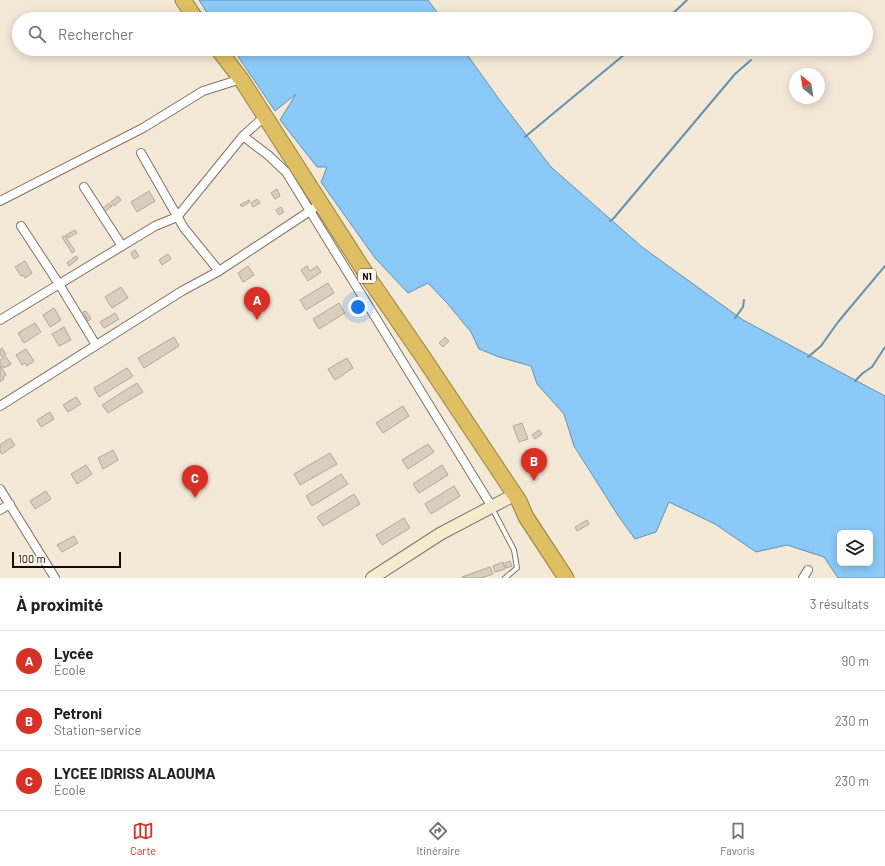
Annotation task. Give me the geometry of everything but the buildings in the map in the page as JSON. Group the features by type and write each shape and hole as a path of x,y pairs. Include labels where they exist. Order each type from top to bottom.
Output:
{"highway":[{"path":"183,0 191,12"},
{"name":"N1","path":"223,56 241,79 265,116 315,207 370,280 517,498 529,512 574,578"},
{"name":"N1","path":"517,498 526,517 566,578"}],"street":[{"path":"0,202 143,128 203,91 241,79"},
{"path":"0,320 155,226 177,217 243,136 265,116"},
{"path":"243,136 268,155 286,172 315,207 492,507"},
{"path":"141,153 184,228 219,271"},
{"path":"84,187 122,246"},
{"path":"0,406 182,291 219,271 315,207"},
{"path":"21,226 59,284 96,345"},
{"path":"0,489 53,577"},
{"path":"372,578 440,534 492,507 517,498"},
{"path":"0,510 10,504"},
{"path":"803,578 808,570"}],"lane":[{"path":"492,507 514,550 517,568 505,578"}],"water":[{"path":"199,0 428,0 437,12 207,12"},
{"path":"238,56 468,56 551,167 642,247 743,320 885,396 885,578 838,578 824,557 787,545 756,552 715,524 669,502 656,532 635,539 619,517 574,446 564,414 537,384 531,366 499,357 479,349 471,332 428,283 408,293 375,258 321,182 327,167 317,167 280,120 296,94 275,111"}],"waterway":[{"path":"674,12 687,0"},
{"path":"525,137 623,56"},
{"path":"610,221 735,74 751,60"},
{"path":"808,357 821,346 838,322 885,266"},
{"path":"735,318 743,307 744,300"},
{"path":"855,381 872,367 885,347"}],"place":[{"name":"Lycée","path":"257,320"},
{"name":"Petroni","path":"534,481"},
{"name":"LYCEE IDRISS ALAOUMA","path":"195,498"}]}
